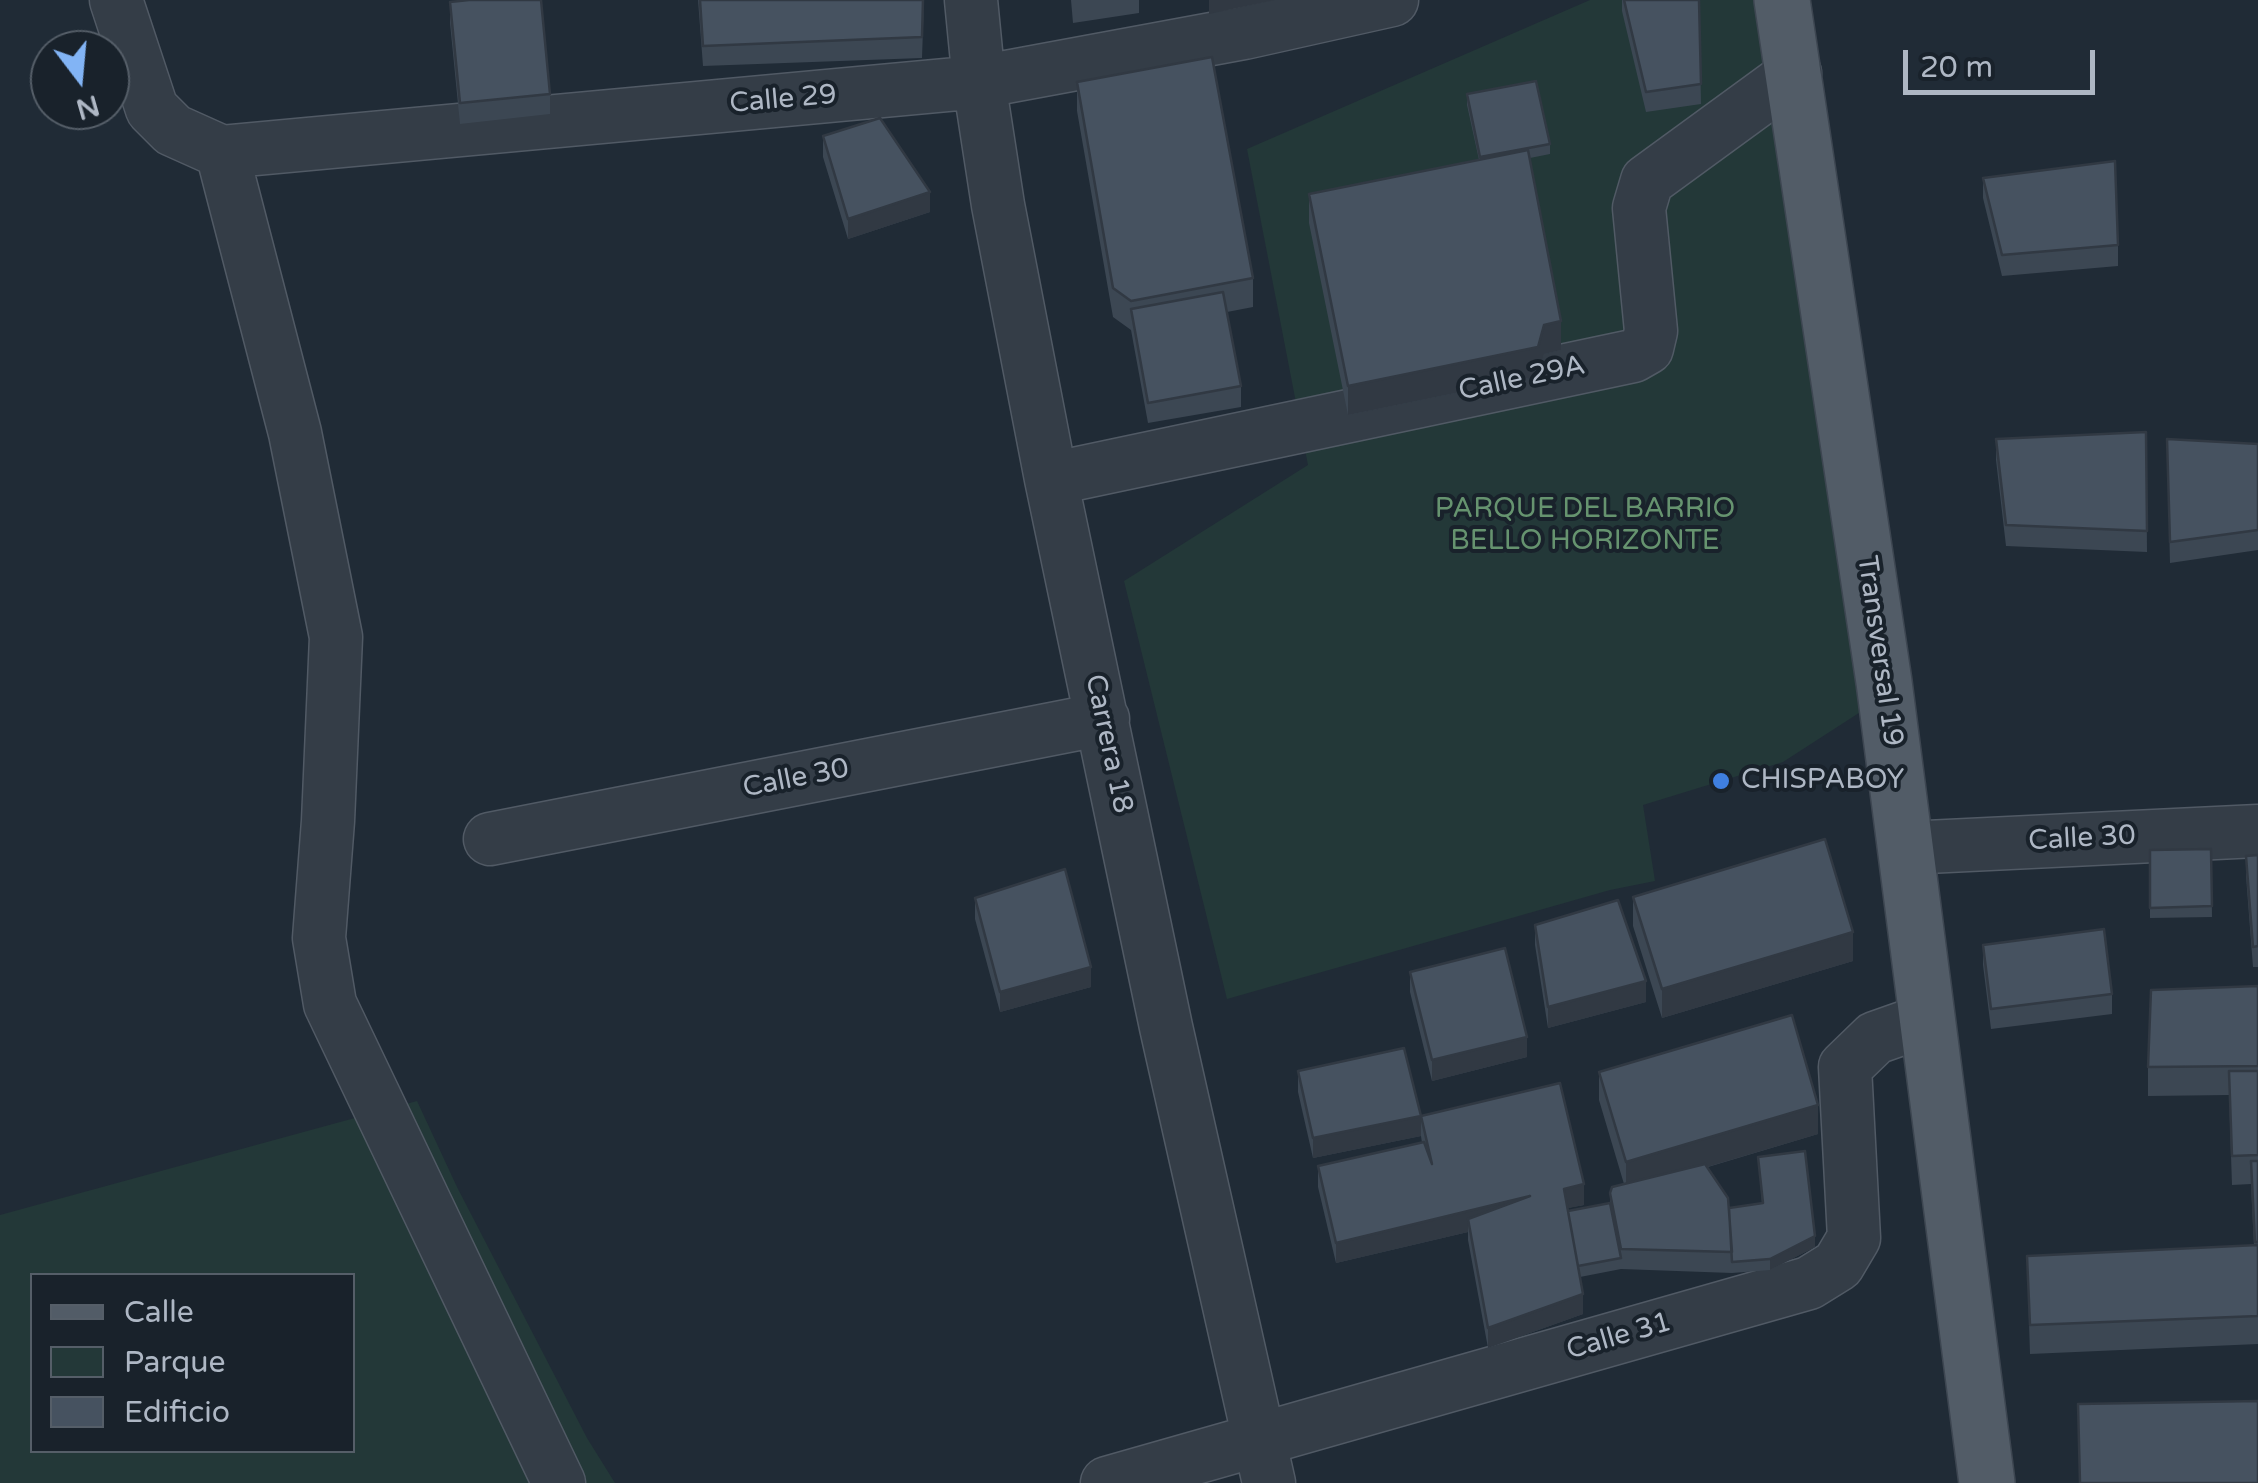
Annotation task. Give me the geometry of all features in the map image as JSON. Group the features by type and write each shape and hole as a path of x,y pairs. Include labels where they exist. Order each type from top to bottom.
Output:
{"main road":[{"name":"Transversal 19","path":"1782,0 1906,848 1986,1483"}],"street":[{"name":"Calle 29","path":"116,0 152,109 174,130 222,152 979,82 1244,33 1392,0"},
{"name":"Carrera 18","path":"971,0 998,205 1051,479 1166,1027 1264,1462"},
{"name":"Calle 29A","path":"1051,479 1633,356 1647,348 1651,331 1640,208 1647,180 1794,73"},
{"path":"222,152 295,433 336,638 319,938 330,1004 559,1483"},
{"name":"Calle 30","path":"490,839 1103,720"},
{"name":"Calle 30","path":"1906,848 2258,830"},
{"name":"Calle 31","path":"1108,1483 1264,1462 1809,1283 1838,1265 1854,1238 1844,1067 1875,1038 1926,1020"}],"green space":[{"name":"PARQUE DEL BARRIO BELLO HORIZONTE","path":"1590,0 1795,0 1896,689 1783,762 1643,805 1655,881 1610,890 1227,999 1124,581 1308,465 1247,149"},
{"path":"417,1101 457,1187 587,1438 615,1483 0,1483 0,1215"}],"building":[{"path":"541,0 550,94 460,103 450,2"},
{"path":"700,0 923,0 922,37 703,46"},
{"path":"1624,0 1699,0 1701,84 1646,92"},
{"path":"1212,57 1253,278 1131,301 1113,288 1077,82"},
{"path":"1536,81 1550,144 1480,157 1467,94"},
{"path":"880,118 930,192 848,219 823,136"},
{"path":"1528,150 1561,321 1544,325 1538,347 1348,386 1309,194"},
{"path":"2115,161 2118,245 2002,255 1983,178"},
{"path":"1223,292 1241,386 1148,403 1131,309"},
{"path":"2146,432 2147,531 2006,525 1996,439"},
{"path":"2167,439 2258,444 2258,530 2170,542"},
{"path":"1825,839 1853,932 1662,989 1633,897"},
{"path":"2211,849 2212,906 2150,908 2150,850"},
{"path":"2258,855 2258,946 2253,947 2246,856"},
{"path":"1065,869 1091,967 1000,992 975,898"},
{"path":"1618,900 1646,981 1548,1007 1535,925"},
{"path":"2104,929 2112,994 1991,1009 1983,945"},
{"path":"1505,948 1527,1037 1432,1060 1410,972"},
{"path":"2258,986 2258,1066 2148,1067 2151,990"},
{"path":"1792,1015 1818,1105 1626,1162 1599,1072"},
{"path":"1404,1048 1421,1116 1313,1138 1298,1071"},
{"path":"2229,1071 2258,1071 2258,1155 2232,1156"},
{"path":"1560,1083 1584,1184 1564,1189 1583,1294 1488,1328 1468,1219 1530,1196 1336,1243 1318,1166 1424,1142 1432,1164 1421,1116"},
{"path":"1805,1151 1815,1236 1770,1259 1732,1262 1729,1208 1763,1203 1758,1157"},
{"path":"2251,1161 2258,1161 2258,1242 2255,1242"},
{"path":"1705,1164 1728,1198 1732,1252 1621,1249 1612,1187"},
{"path":"1610,1203 1621,1258 1578,1266 1568,1211"},
{"path":"2258,1245 2258,1316 2030,1325 2027,1256"},
{"path":"2258,1401 2258,1483 2080,1483 2078,1404"}],"place":[{"name":"CHISPABOY","path":"1721,781"}]}
